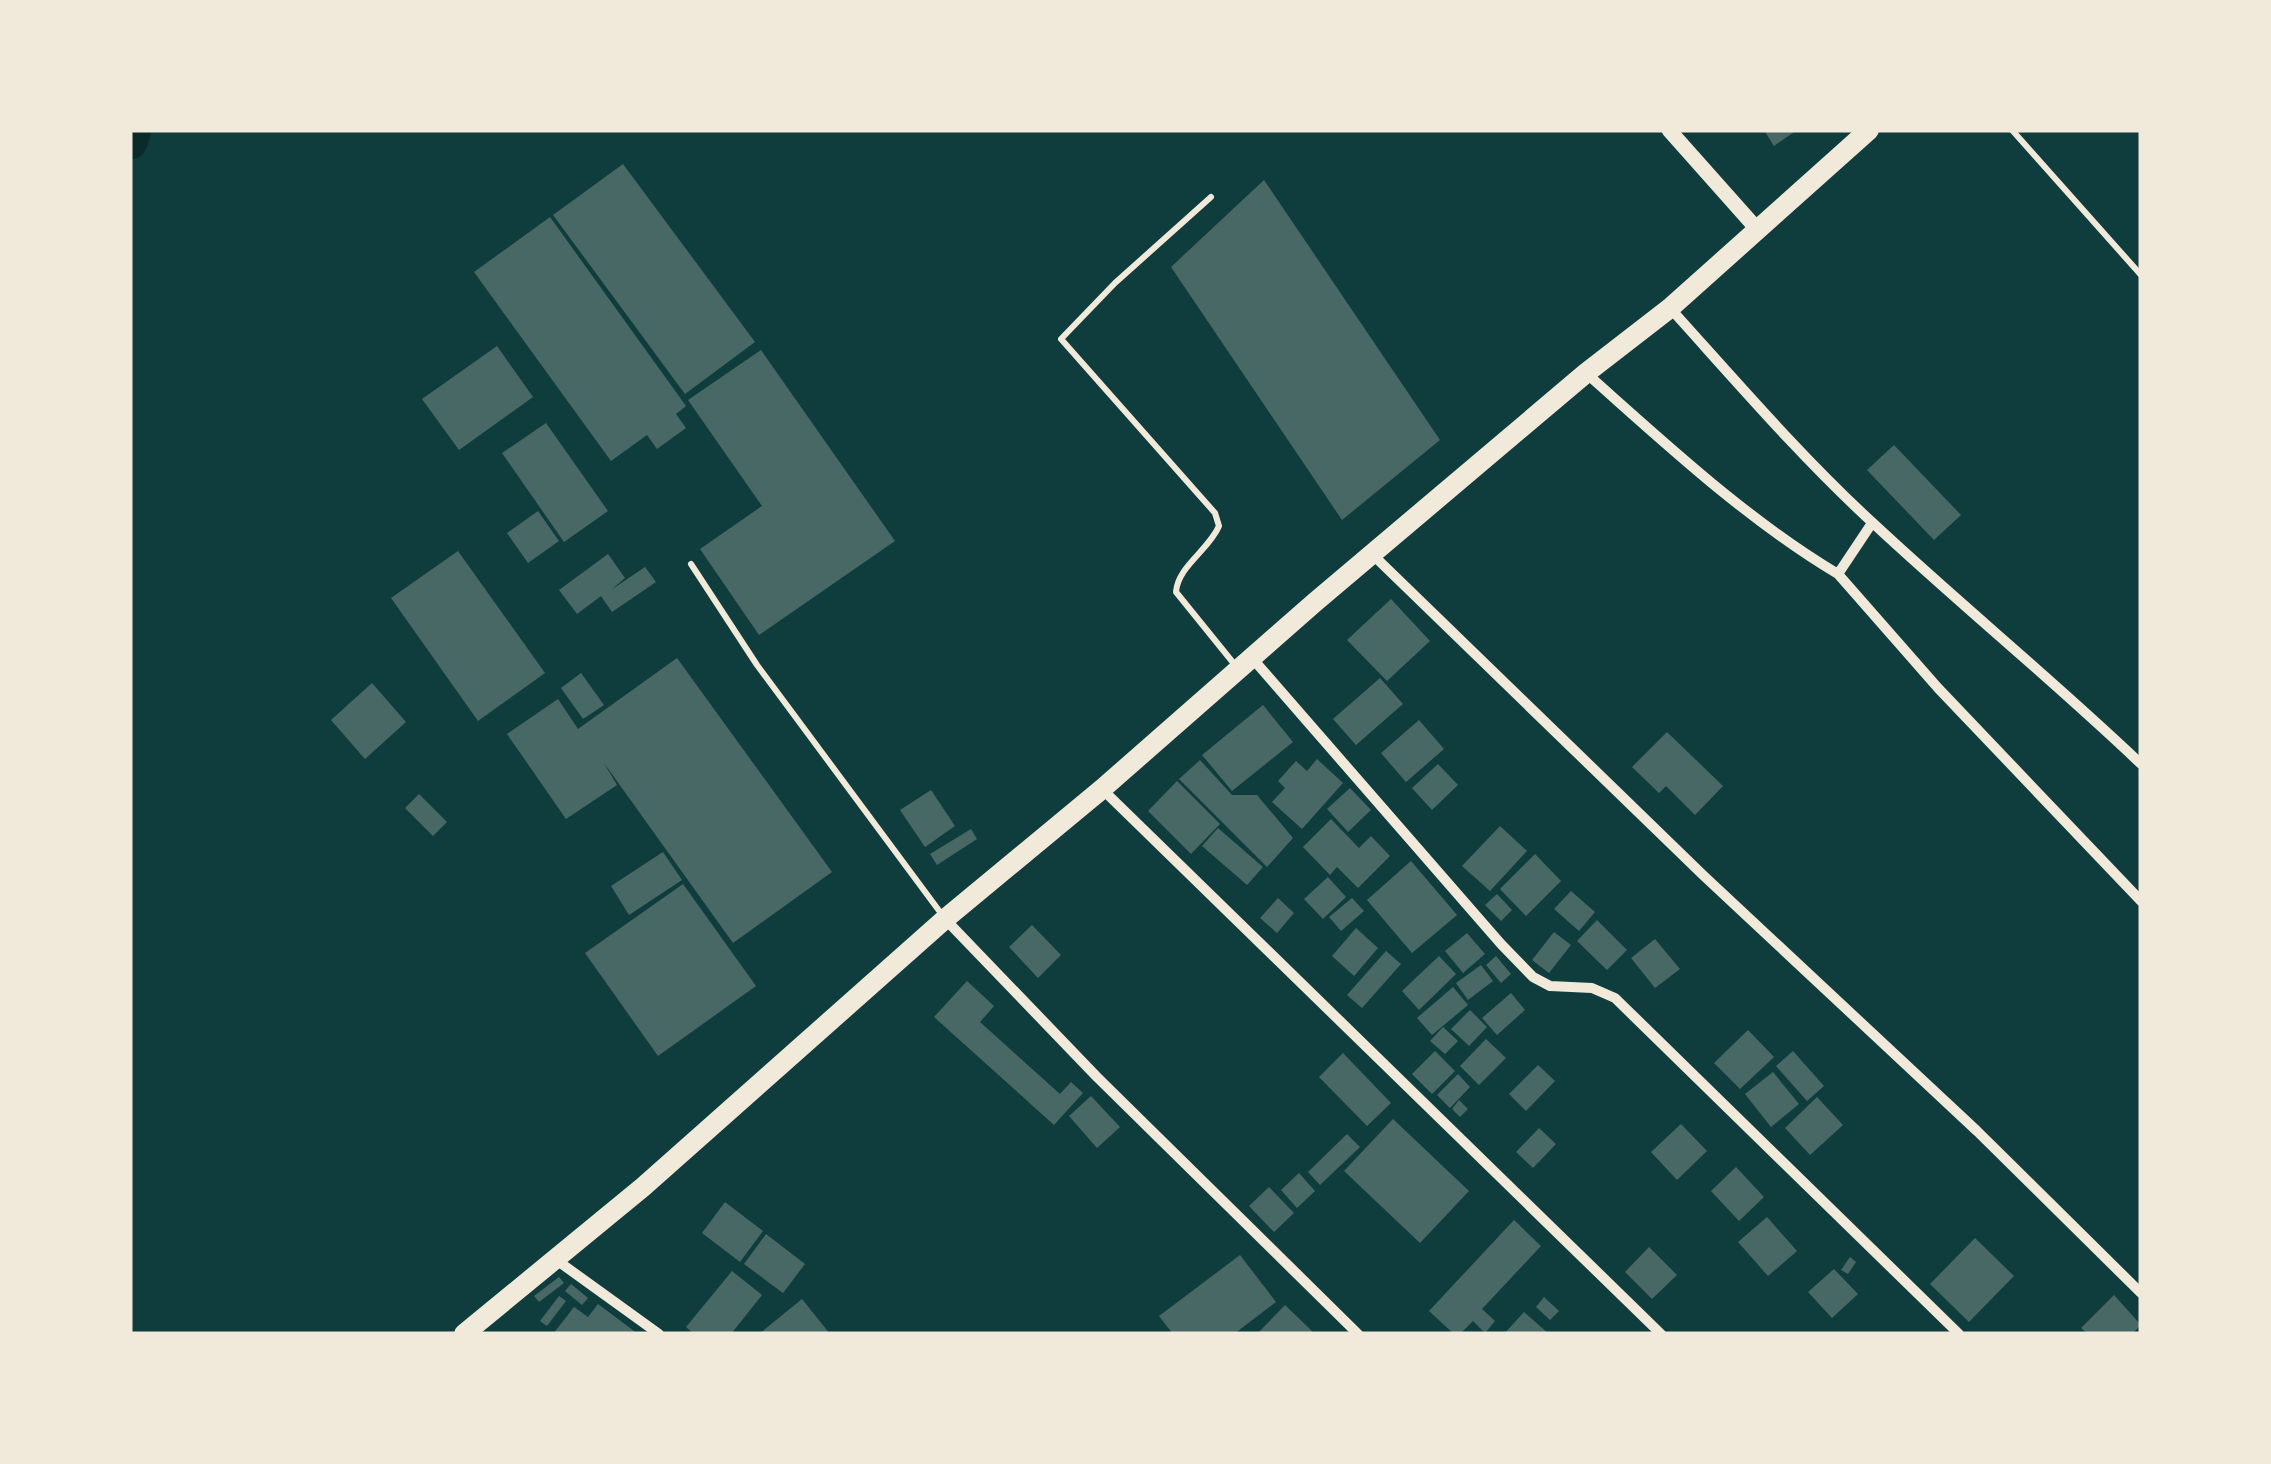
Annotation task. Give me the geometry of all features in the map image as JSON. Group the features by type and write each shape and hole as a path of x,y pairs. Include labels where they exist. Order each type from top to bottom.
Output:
{"highway":[{"path":"464,1334 643,1188 945,919 1102,789 1372,554 1586,373 1670,308 1869,130"}],"street":[{"path":"1669,130 1757,229"},
{"path":"1670,308 1807,459 1872,523 2064,690 2141,764"},
{"path":"1586,373 1738,503 1800,551 1838,574 1938,688 2141,901"},
{"path":"1838,574 1872,523"},
{"path":"1372,554 2141,1293"},
{"path":"1245,664 1533,977 1550,986 1592,988 1615,998 1959,1334"},
{"path":"1102,789 1661,1334"},
{"path":"945,919 1096,1076 1358,1334"},
{"path":"555,1259 660,1334"}],"lane":[{"path":"2012,130 2141,275"},
{"path":"1211,197 1114,283 1061,339 1214,512 1219,526 1215,536 1177,581 1176,592 1245,664"},
{"path":"691,564 758,665 945,919"}],"building":[{"path":"1764,130 1797,130 1774,146"},
{"path":"623,164 755,342 685,394 553,215"},
{"path":"1264,180 1440,440 1342,520 1171,267"},
{"path":"550,217 686,406 676,414 686,428 657,449 647,435 611,461 474,272"},
{"path":"497,346 533,397 459,450 422,399"},
{"path":"761,350 895,541 759,635 700,549 762,506 688,400"},
{"path":"546,423 608,511 564,542 502,453"},
{"path":"1894,445 1961,515 1934,540 1867,470"},
{"path":"538,511 559,541 528,563 507,533"},
{"path":"458,551 545,673 478,721 391,598"},
{"path":"608,554 625,578 611,590 645,567 656,582 612,612 601,596 577,614 559,590"},
{"path":"1391,599 1430,641 1387,681 1347,640"},
{"path":"677,658 832,872 733,943 604,763 617,785 566,819 507,734 558,699 578,729"},
{"path":"581,673 604,705 583,719 561,688"},
{"path":"1380,678 1403,704 1356,745 1333,719"},
{"path":"372,683 406,722 365,759 331,720"},
{"path":"1263,705 1293,742 1232,791 1202,755"},
{"path":"1419,720 1444,749 1406,782 1381,753"},
{"path":"1667,732 1723,786 1695,815 1666,786 1659,793 1632,767"},
{"path":"1317,759 1343,783 1302,829 1272,802 1285,788 1278,781 1296,761 1307,771"},
{"path":"1200,760 1232,795 1257,795 1293,838 1267,867 1179,779"},
{"path":"1438,764 1458,785 1432,810 1412,788"},
{"path":"1177,781 1220,824 1191,854 1148,811"},
{"path":"1350,788 1371,810 1348,832 1327,809"},
{"path":"931,790 955,826 925,847 900,810"},
{"path":"419,794 447,822 433,836 405,808"},
{"path":"1331,819 1359,848 1371,836 1390,856 1358,888 1337,867 1330,875 1303,847"},
{"path":"1500,826 1527,851 1490,891 1462,866"},
{"path":"1218,828 1263,867 1247,885 1202,846"},
{"path":"971,829 977,839 937,865 930,854"},
{"path":"663,852 682,880 629,915 611,886"},
{"path":"1535,854 1561,881 1526,916 1500,889"},
{"path":"1411,861 1457,915 1412,953 1367,900"},
{"path":"1328,877 1346,897 1323,919 1304,899"},
{"path":"683,884 756,986 658,1056 585,953"},
{"path":"1571,891 1595,912 1579,931 1554,909"},
{"path":"1497,894 1512,910 1501,921 1485,905"},
{"path":"1278,898 1294,913 1277,933 1260,918"},
{"path":"1352,898 1364,911 1341,931 1329,917"},
{"path":"1597,920 1627,950 1607,970 1577,941"},
{"path":"1032,925 1061,955 1038,978 1009,947"},
{"path":"1356,928 1378,948 1354,976 1332,956"},
{"path":"1554,932 1571,945 1549,973 1532,960"},
{"path":"1467,933 1485,954 1463,973 1445,951"},
{"path":"1655,939 1680,969 1655,988 1631,958"},
{"path":"1386,951 1401,964 1362,1008 1347,995"},
{"path":"1439,956 1456,974 1419,1010 1402,991"},
{"path":"1496,956 1511,974 1501,983 1486,965"},
{"path":"1481,965 1493,981 1468,1000 1456,983"},
{"path":"967,981 994,1006 980,1022 1060,1094 1071,1082 1083,1093 1054,1125 934,1017"},
{"path":"1453,987 1468,1005 1432,1035 1417,1018"},
{"path":"1511,993 1525,1010 1497,1035 1482,1018"},
{"path":"1470,1010 1487,1027 1469,1046 1451,1029"},
{"path":"1443,1027 1458,1041 1445,1054 1430,1041"},
{"path":"1748,1030 1774,1057 1740,1089 1714,1063"},
{"path":"1486,1039 1506,1058 1479,1085 1460,1066"},
{"path":"1435,1051 1455,1071 1432,1094 1412,1074"},
{"path":"1793,1051 1824,1086 1807,1101 1776,1066"},
{"path":"1343,1053 1391,1103 1367,1126 1319,1077"},
{"path":"1538,1065 1555,1081 1526,1111 1509,1094"},
{"path":"1773,1072 1799,1104 1771,1127 1745,1094"},
{"path":"1458,1074 1470,1087 1450,1108 1437,1095"},
{"path":"1091,1096 1120,1127 1097,1148 1069,1116"},
{"path":"1817,1097 1843,1125 1810,1155 1785,1128"},
{"path":"1459,1100 1468,1109 1460,1117 1452,1109"},
{"path":"1393,1119 1469,1191 1420,1243 1344,1171"},
{"path":"1681,1124 1707,1151 1677,1180 1651,1152"},
{"path":"1539,1128 1556,1144 1533,1168 1516,1152"},
{"path":"1347,1134 1360,1147 1320,1185 1308,1172"},
{"path":"1736,1167 1764,1197 1739,1221 1711,1191"},
{"path":"1299,1173 1315,1191 1297,1208 1281,1190"},
{"path":"1269,1187 1294,1213 1274,1232 1249,1206"},
{"path":"725,1202 763,1231 740,1262 702,1233"},
{"path":"1767,1217 1797,1251 1768,1276 1738,1242"},
{"path":"1514,1220 1541,1246 1482,1309 1495,1321 1485,1333 1473,1321 1460,1334 1454,1334 1429,1311"},
{"path":"766,1234 805,1264 783,1293 744,1264"},
{"path":"1975,1238 2014,1276 1969,1322 1930,1284"},
{"path":"1649,1247 1677,1275 1652,1299 1625,1272"},
{"path":"1240,1255 1276,1302 1234,1334 1173,1334 1159,1316"},
{"path":"1850,1257 1856,1262 1848,1274 1841,1270"},
{"path":"1834,1269 1858,1294 1832,1318 1808,1292"},
{"path":"732,1271 762,1295 731,1334 694,1334 686,1327"},
{"path":"559,1277 564,1283 539,1302 534,1296"},
{"path":"571,1284 588,1298 582,1305 565,1291"},
{"path":"2114,1295 2141,1325 2132,1334 2088,1334 2081,1328"},
{"path":"559,1296 566,1301 547,1326 540,1321"},
{"path":"1544,1297 1559,1311 1550,1320 1536,1307"},
{"path":"802,1299 830,1334 759,1334"},
{"path":"598,1304 638,1334 553,1334 574,1307 588,1317"},
{"path":"1285,1305 1315,1334 1257,1334"},
{"path":"1524,1312 1549,1334 1504,1334"}],"waterway":[{"path":"130,142 134,130"}]}
